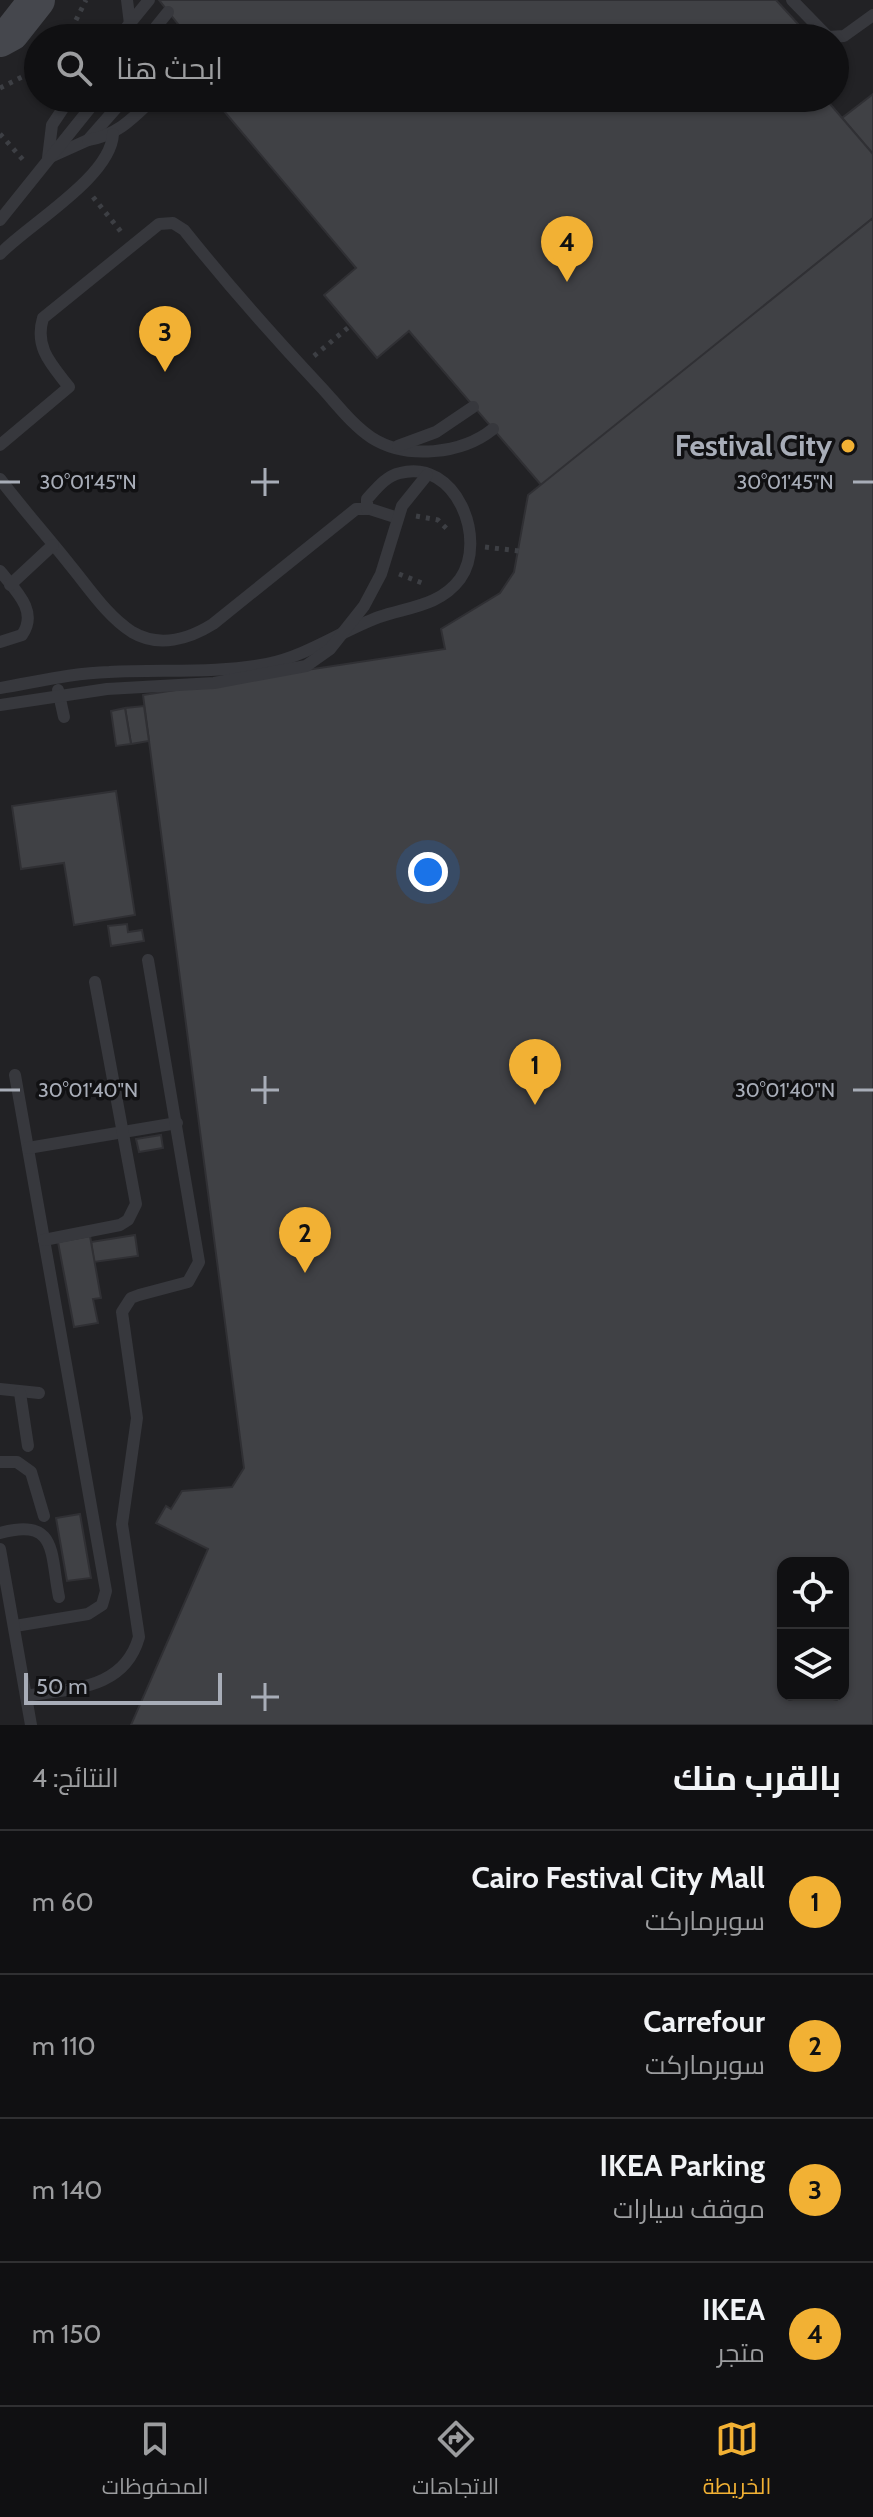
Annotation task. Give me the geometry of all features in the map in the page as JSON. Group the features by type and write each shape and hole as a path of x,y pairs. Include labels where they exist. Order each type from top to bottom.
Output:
{"street":[{"path":"0,39 31,12 37,0"}],"lane":[{"path":"127,0 130,24"},
{"path":"130,24 149,0"},
{"path":"792,0 815,24"},
{"path":"158,24 168,12"},
{"path":"849,32 873,15"},
{"path":"48,158 52,125 61,112"},
{"path":"0,220 86,112"},
{"path":"88,140 113,112"},
{"path":"48,158 88,140 113,134 138,112"},
{"path":"0,254 82,183 112,145 113,134"},
{"path":"0,445 69,387 41,347 38,333 43,318 159,224 179,226 364,432 394,446 445,450 479,440 493,429"},
{"path":"394,446 436,432 473,407"},
{"path":"0,688 104,672 175,673 258,665 303,653 374,619 436,600 461,578 469,559 470,523 455,495 427,475 408,471 389,478 367,499 367,509"},
{"path":"0,705 125,688 187,686 288,672 315,661 343,634 373,591 409,494 427,475"},
{"path":"1,484 107,611 133,633 153,640 174,641 195,635 350,513 367,509 398,518"},
{"path":"10,585 53,545"},
{"path":"0,571 27,607 28,627 13,640 0,642"},
{"path":"56,679 64,695 67,716"},
{"path":"26,1696 99,1683 114,1676 135,1653 139,1637 122,1524 137,1418 122,1320 131,1298 181,1286 198,1270 177,1123 148,960"},
{"path":"44,1240 120,1225 133,1212 135,1194 95,982"},
{"path":"15,1075 106,1598 102,1605 88,1614 15,1626"},
{"path":"28,1148 177,1123"},
{"path":"0,1389 39,1393"},
{"path":"20,1393 28,1446"},
{"path":"0,1462 17,1462 31,1472 44,1516"},
{"path":"0,1533 29,1527 42,1533 49,1547 59,1597"},
{"path":"0,1551 3,1582 15,1626 31,1725"}],"path":[{"path":"74,24 86,0"},
{"path":"0,88 24,76"},
{"path":"0,134 36,174"},
{"path":"82,183 133,247"},
{"path":"302,366 350,326"},
{"path":"398,518 424,516 438,520 450,533 453,543"},
{"path":"386,557 395,571 411,581 433,581"}],"shaded area":[{"path":"0,0 873,0 873,1725 0,1725"}],"building":[{"path":"159,0 776,0 798,24 178,24"},
{"path":"873,94 873,154 842,118"},
{"path":"225,112 837,112 873,154 873,218 542,486 409,331 377,358 324,295 356,268"},
{"path":"873,218 873,1725 131,1725 208,1549 156,1523 166,1506 171,1509 182,1491 232,1487 244,1468 143,695 445,649 441,629 500,593 514,572 528,495"},
{"path":"144,706 149,741 131,744 125,708"},
{"path":"125,708 131,744 116,746 111,711"},
{"path":"116,791 135,915 74,925 64,863 21,869 12,806"},
{"path":"127,924 128,932 142,930 144,941 111,946 108,926"},
{"path":"161,1135 163,1148 139,1152 136,1139"},
{"path":"135,1235 138,1256 94,1262 91,1242"},
{"path":"90,1236 101,1298 93,1299 98,1323 74,1327 58,1242"},
{"path":"80,1514 91,1578 67,1581 56,1518"}],"place":[{"name":"IKEA","path":"567,282"},
{"name":"IKEA Parking","path":"165,372"},
{"name":"Festival City","path":"848,446"},
{"name":"Cairo Festival City Mall","path":"535,1105"},
{"name":"Carrefour","path":"305,1273"}]}
